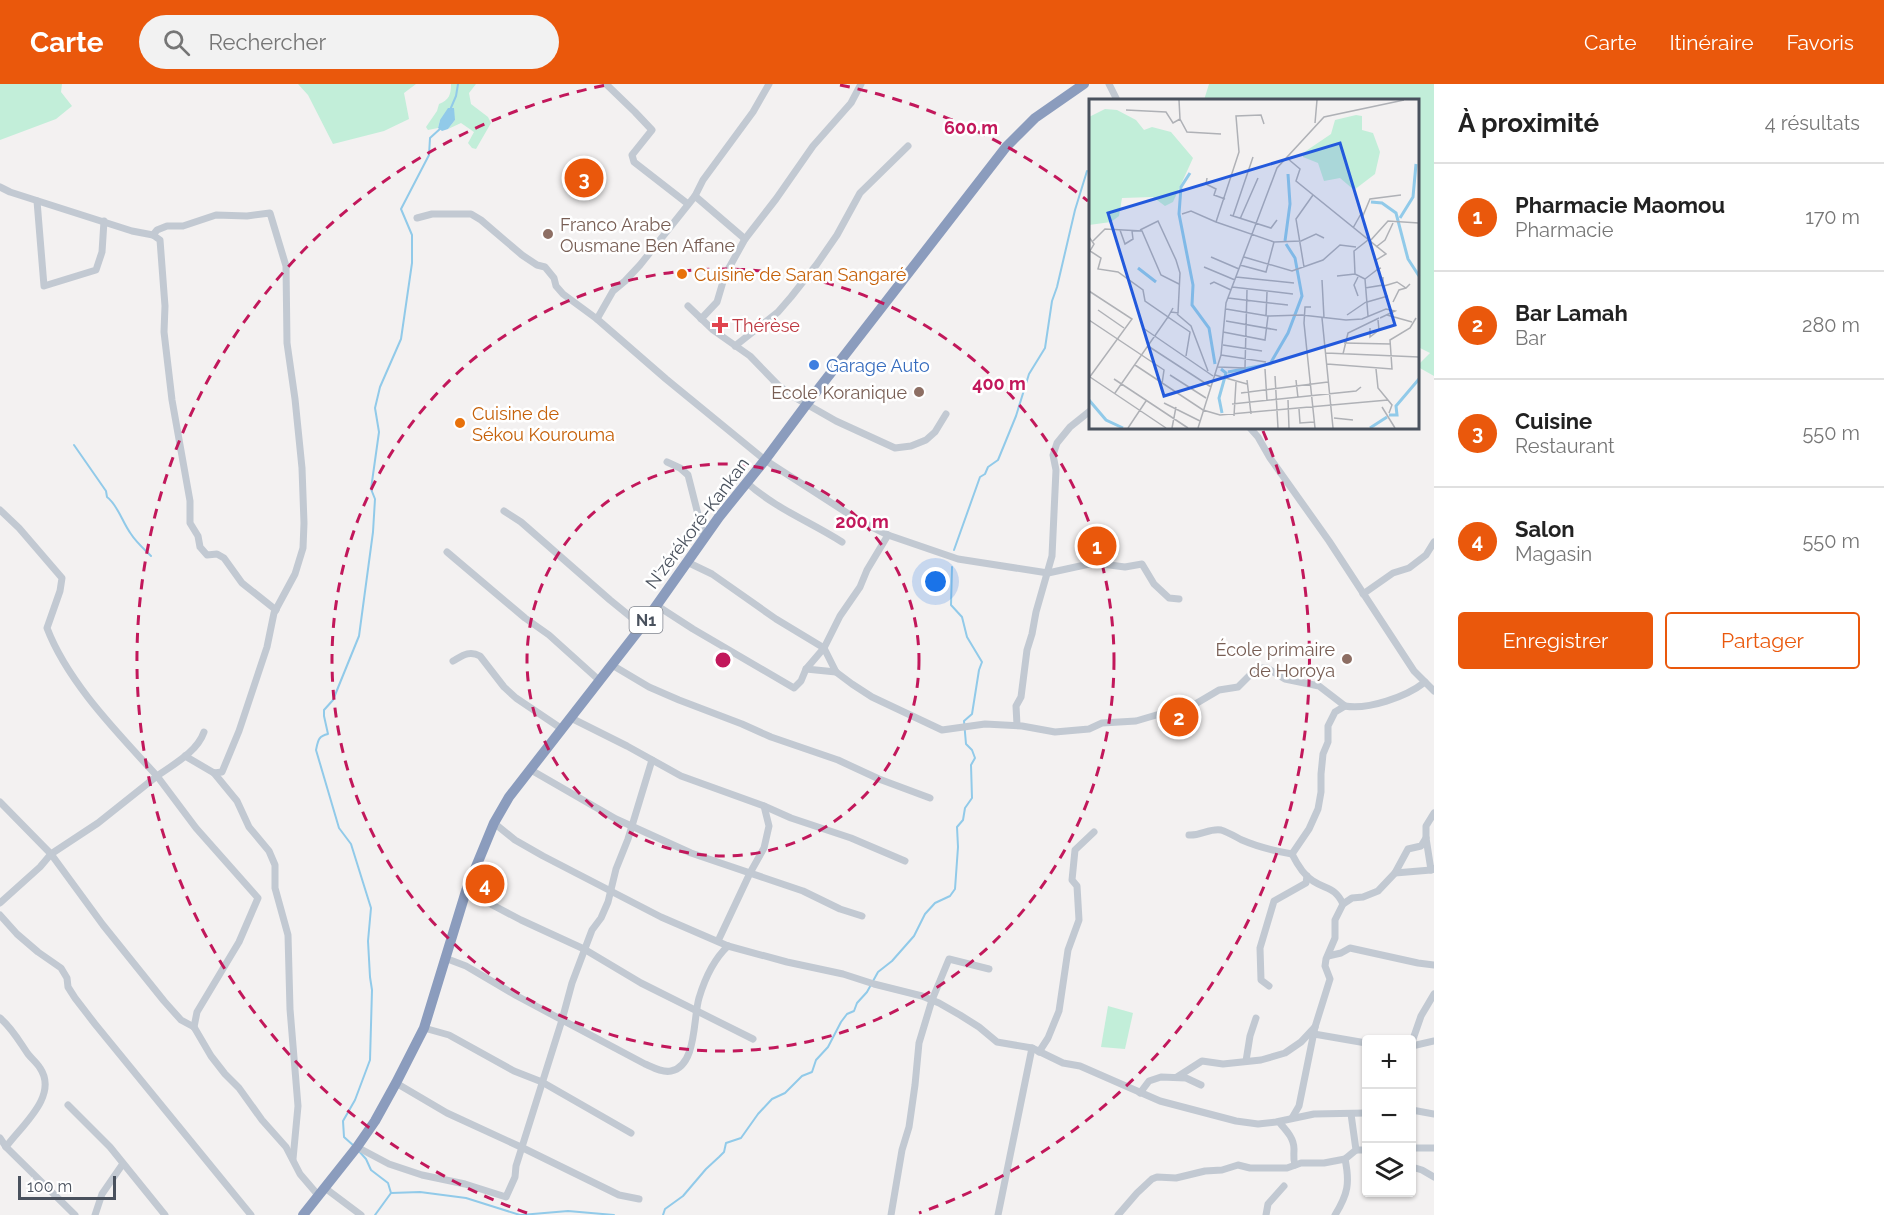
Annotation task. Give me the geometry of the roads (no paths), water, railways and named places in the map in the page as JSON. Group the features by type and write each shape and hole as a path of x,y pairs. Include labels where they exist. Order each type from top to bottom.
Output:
{"highway":[{"name":"N'zérékoré-Kankan","path":"303,1215 375,1121 424,1028 466,891 494,823 509,797 642,626 746,482 1006,147 1035,118 1084,84"}],"street":[{"path":"606,84 652,130 632,155 634,162 688,204"},
{"path":"597,319 613,291 640,265 695,196 753,112 769,84"},
{"path":"701,318 717,302 725,275 745,239 813,146 851,103 861,84"},
{"path":"1109,84 1116,99"},
{"path":"735,346 778,312 791,297 837,235 860,193 908,146"},
{"path":"0,187 132,231 153,235 160,240 164,332 172,400 190,501 190,523 198,536 200,547 207,555 217,554 224,558 242,583 276,610"},
{"path":"695,196 745,239"},
{"path":"38,201 44,286 96,270 102,252 104,221"},
{"path":"153,235 157,230 167,226 183,226 216,216 270,213 286,266 287,343 302,468 303,548 295,574 276,610 267,647 239,731 222,772 214,773"},
{"path":"417,218 432,214 471,214 481,220 529,260 545,267 563,294 597,319 765,460 858,520 888,535 958,559 1048,573 1100,562 1125,567 1142,564 1154,584 1169,598 1179,599"},
{"path":"688,306 750,356 778,385 806,405 895,448 911,446 926,440 935,432 946,414"},
{"path":"1017,725 1016,706 1021,698 1027,650 1052,556 1056,470 1053,455 1057,443 1070,427 1089,412"},
{"path":"1251,429 1414,671 1434,691"},
{"path":"667,462 688,475 704,538"},
{"path":"746,482 760,495 790,514 822,529 842,542"},
{"path":"0,510 19,528 62,578 60,591 46,628 54,647 73,678 157,776 196,828 258,898 239,942 197,1012 194,1027"},
{"path":"504,510 642,626"},
{"path":"656,606 794,688 824,648 840,616 860,587 867,570 888,535"},
{"path":"1363,594 1393,573 1409,568 1426,555 1433,546"},
{"path":"447,552 525,618 549,635 600,681"},
{"path":"687,562 712,574 776,619 824,648 836,672 872,697 942,730 986,723 1017,725 1055,732 1089,729 1102,723 1136,721 1197,703 1219,690 1238,687 1257,668 1268,668 1285,679 1318,686 1345,706 1358,708 1412,692 1425,682"},
{"path":"453,661 466,653 475,653 480,656 504,687 516,698 562,729"},
{"path":"612,665 649,687 698,708 838,760 887,783 930,798"},
{"path":"806,669 836,672"},
{"path":"1292,854 1310,829 1318,809 1323,754 1328,742 1328,726 1335,712 1345,706"},
{"path":"571,718 681,776 851,838 904,861"},
{"path":"0,903 51,854 98,823 185,756 201,741 204,732"},
{"path":"185,756 214,773 237,801 249,827 269,851 275,865 275,888 288,935 290,1009 298,1106 293,1160"},
{"path":"357,1147 389,1164 506,1197 515,1177 516,1166 584,949 592,930 601,918 611,891 616,868 632,826 652,760"},
{"path":"531,770 616,819 691,854 803,891 840,909 862,916"},
{"path":"0,802 51,854 103,925 164,1001 181,1020 194,1027 211,1056 286,1147 300,1174 321,1192 361,1215"},
{"path":"718,941 764,848 769,826 764,806"},
{"path":"1395,873 1432,870 1426,826 1434,813"},
{"path":"494,823 515,840 611,891 661,917 728,946 843,974 932,1000 980,1027 997,1041 1032,1048 1063,1063 1080,1066 1160,1101 1236,1121 1258,1124 1279,1122 1314,1113 1362,1113"},
{"path":"1189,835 1197,836 1209,831 1220,830 1245,841 1292,854"},
{"path":"1039,1053 1059,1011 1068,950 1079,920 1077,886 1072,880 1075,850 1095,832"},
{"path":"1292,1118 1299,1106 1315,1031 1330,979 1325,966 1335,938 1335,920 1343,904 1352,898 1363,897 1378,891 1395,873 1408,849 1421,846 1426,838"},
{"path":"1292,854 1307,876 1338,894 1343,904"},
{"path":"1269,986 1261,980 1260,948 1274,901 1306,883 1307,876"},
{"path":"466,891 520,920 584,949 641,983 753,1039"},
{"path":"0,915 17,934 61,968 71,992 95,1024 251,1215"},
{"path":"445,958 466,966 480,976 645,1064 666,1072 674,1071 685,1063 691,1048 700,996 714,962 728,946"},
{"path":"1328,956 1350,948 1434,965"},
{"path":"891,1215 902,1150 909,1127 919,1043 932,1000 949,959 988,969"},
{"path":"1415,1035 1421,1016 1434,994"},
{"path":"0,1018 11,1028 41,1069 46,1084 44,1095 6,1147"},
{"path":"1246,1061 1256,1018"},
{"path":"424,1028 449,1035 514,1071 542,1082 631,1132"},
{"path":"1315,1031 1362,1042"},
{"path":"1178,1077 1202,1061 1223,1064 1261,1060 1285,1053 1315,1031"},
{"path":"1416,1043 1434,1041"},
{"path":"998,1215 1032,1048"},
{"path":"1140,1093 1149,1081 1161,1077 1186,1078 1201,1085"},
{"path":"396,1083 447,1113 619,1195 639,1199"},
{"path":"68,1105 110,1147 122,1165 165,1215"},
{"path":"1416,1111 1434,1114"},
{"path":"1351,1114 1356,1150"},
{"path":"1279,1122 1289,1133 1294,1145 1295,1165"},
{"path":"0,1138 6,1147 75,1215"},
{"path":"1416,1148 1434,1148"},
{"path":"1118,1215 1137,1193 1157,1177 1176,1178 1238,1165 1250,1168 1287,1168 1301,1163 1324,1163 1346,1159 1356,1150 1362,1150"},
{"path":"1335,1215 1349,1186 1346,1159"},
{"path":"96,1215 102,1194 122,1165"},
{"path":"1416,1168 1434,1177"},
{"path":"1266,1215 1268,1204 1284,1186"}],"water":[{"path":"448,108 454,108 455,120 448,129 442,131 438,128 440,120"}],"waterway":[{"path":"450,110 458,84"},
{"path":"354,1146 344,1137 343,1121 355,1100 370,1060 372,990 368,941 371,908 351,844 339,828 316,750 320,738 328,734 324,710 333,700 359,636 373,532 375,499 371,489 379,432 375,408 380,387 401,339 412,263 412,235 401,209 429,155 430,138 441,128"},
{"path":"954,550 980,477 998,460 1016,416 1029,374 1045,348 1052,301 1087,171"},
{"path":"74,445 106,491 107,497 114,504 133,537 151,556"},
{"path":"663,1215 665,1209 683,1196 724,1152 726,1143 741,1138 772,1099 785,1093 802,1076 812,1072 816,1060 828,1047 841,1022 847,1014 854,1011 878,972 892,961 914,936 925,914 935,903 950,896 955,889 957,827 963,820 965,808 972,798 971,765 975,758 972,750 966,744 964,721 972,714 982,662 967,637 962,617 951,605 952,567"},
{"path":"358,1150 366,1159 371,1170 388,1183 391,1193 375,1215"},
{"path":"391,1193 420,1192 466,1198 520,1215"},
{"path":"521,1215 568,1211 614,1215"}],"place":[{"name":"Cuisine","path":"584,178"},
{"name":"Franco Arabe Ousmane Ben Affane","path":"548,234"},
{"name":"Cuisine de Saran Sangaré","path":"682,274"},
{"name":"Thérèse","path":"720,325"},
{"name":"Garage Auto","path":"814,365"},
{"name":"Ecole Koranique","path":"919,392"},
{"name":"Cuisine de Sékou Kourouma","path":"460,423"},
{"name":"Pharmacie Maomou","path":"1097,546"},
{"name":"École primaire de Horoya","path":"1347,659"},
{"name":"Bar Lamah","path":"1179,717"},
{"name":"Salon","path":"485,884"}]}
